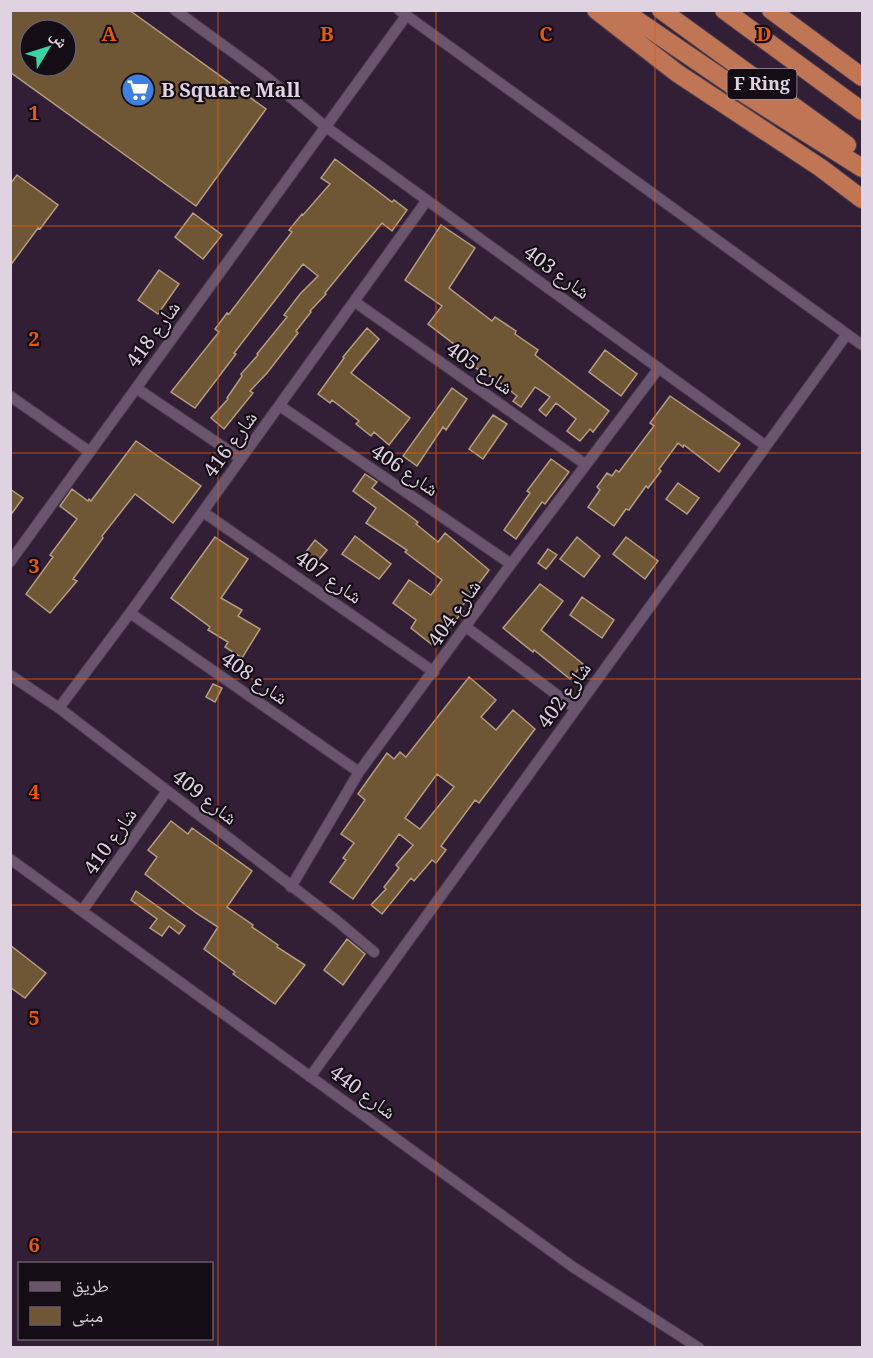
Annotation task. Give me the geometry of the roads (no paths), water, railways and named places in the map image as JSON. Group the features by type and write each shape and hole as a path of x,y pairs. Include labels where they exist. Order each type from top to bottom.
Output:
{"highway":[{"path":"596,10 677,73 821,168 862,199"},
{"path":"622,10 748,96 862,168"},
{"name":"F Ring","path":"661,10 862,157"},
{"name":"F Ring","path":"724,10 862,111"},
{"path":"771,10 859,74"}],"street":[{"name":"شارع 403","path":"175,10 264,75 326,127 766,446"},
{"name":"شارع 418","path":"12,556 326,127 403,13"},
{"path":"403,13 862,345"},
{"name":"شارع 416","path":"59,708 280,406 427,200"},
{"name":"شارع 405","path":"355,302 585,464"},
{"name":"شارع 402","path":"310,1077 847,334"},
{"name":"شارع 404","path":"291,887 359,772 585,464 659,368"},
{"path":"136,388 241,459"},
{"path":"10,396 90,452"},
{"name":"شارع 406","path":"280,406 511,564"},
{"name":"شارع 407","path":"203,512 434,672"},
{"name":"شارع 408","path":"130,613 359,772"},
{"path":"466,627 576,709"},
{"name":"شارع 409","path":"10,675 59,708 344,926 374,952"},
{"name":"شارع 410","path":"82,911 167,791"},
{"name":"شارع 440","path":"10,859 573,1267 699,1347"}],"place":[{"name":"B Square Mall","path":"138,90"}]}
